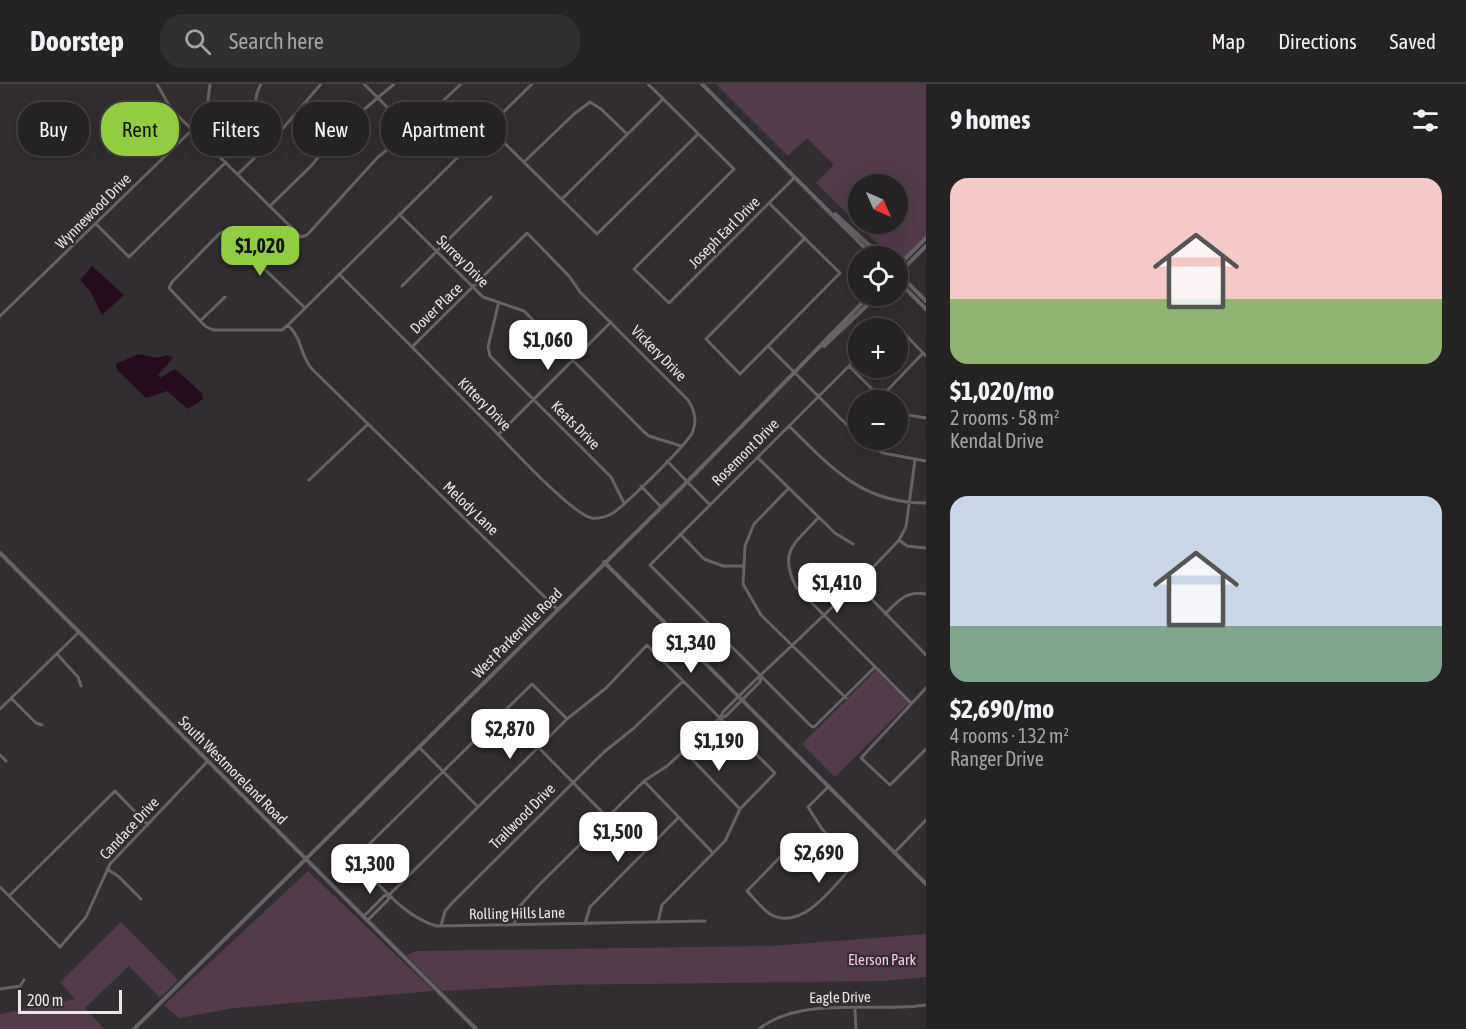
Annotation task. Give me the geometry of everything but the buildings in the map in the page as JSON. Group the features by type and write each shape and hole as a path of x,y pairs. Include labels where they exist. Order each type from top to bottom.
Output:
{"main road":[{"path":"702,84 870,246"},
{"path":"819,199 864,246"},
{"path":"908,256 926,238"},
{"path":"908,264 926,246"},
{"path":"908,284 926,301"},
{"path":"908,291 926,309"},
{"name":"West Parkerville Road","path":"134,1029 662,507 860,306"},
{"name":"West Parkerville Road","path":"814,354 866,306"},
{"name":"South Westmoreland Road","path":"0,553 476,1029"},
{"path":"604,562 926,884"}],"street":[{"path":"157,84 171,109 191,127"},
{"name":"Wynnewood Drive","path":"208,102 210,84"},
{"path":"256,102 261,84"},
{"path":"281,131 321,84"},
{"path":"364,84 381,102"},
{"path":"270,206 312,165 341,129 394,84"},
{"path":"442,102 461,84"},
{"path":"506,109 532,84"},
{"path":"506,144 597,234 698,134 648,84"},
{"path":"561,199 663,99"},
{"path":"524,162 574,114 590,102 628,134"},
{"name":"Wynnewood Drive","path":"0,316 191,131"},
{"name":"Joseph Earl Drive","path":"698,134 734,169 634,269 669,303 796,177"},
{"path":"220,156 301,237 307,235 338,205 381,155"},
{"path":"238,174 257,156"},
{"path":"305,308 225,231 219,234 169,288 200,321 213,330 274,332 288,325 458,156"},
{"path":"96,224 129,258 226,162"},
{"path":"402,286 491,197"},
{"path":"769,204 805,238 840,273 740,374 706,339 805,238"},
{"name":"Surrey Drive","path":"399,214 483,297 524,311 649,436 681,446"},
{"name":"Dover Place","path":"412,347 527,233"},
{"name":"Vickery Drive","path":"527,233 569,276 580,292 692,406 693,432 641,486"},
{"name":"Kittery Drive","path":"339,274 575,511 589,518 601,518 624,503 641,486"},
{"path":"200,321 225,297"},
{"name":"Keats Drive","path":"498,304 488,352 611,477 624,503"},
{"path":"499,434 611,322"},
{"name":"Melody Lane","path":"288,325 301,340 308,364 557,609"},
{"path":"890,390 925,354 908,337"},
{"path":"768,346 848,426"},
{"name":"Rosemont Drive","path":"761,677 650,565 848,367"},
{"path":"861,378 872,390"},
{"path":"908,415 926,418"},
{"path":"309,480 367,424"},
{"path":"789,426 841,476 860,488 880,497 910,503 926,503"},
{"path":"879,450 915,460 926,460"},
{"path":"758,459 835,533 853,544"},
{"path":"514,925 518,908 644,782 684,751 720,718 726,716 740,698 760,682 761,677 899,540 906,527 915,460"},
{"path":"667,461 710,505"},
{"path":"641,486 662,507"},
{"path":"788,489 754,524 745,546 743,584 754,605 846,698"},
{"path":"819,517 789,550 787,568 796,587 911,703"},
{"path":"680,534 704,559 723,566 743,566"},
{"path":"899,540 907,546 926,548"},
{"path":"856,583 926,655"},
{"path":"885,614 906,595 926,594"},
{"path":"0,709 78,633"},
{"path":"365,919 388,900 390,894 538,747 567,719 606,688 647,645 775,773 740,809 725,841 662,905 658,922"},
{"path":"57,654 78,677 81,686"},
{"path":"761,677 814,727 875,667"},
{"name":"Trailwood Drive","path":"441,926 445,911 453,902 573,783 683,681"},
{"path":"443,771 532,684 567,719"},
{"path":"926,688 861,758 890,785 926,749"},
{"path":"11,698 36,723 42,725"},
{"path":"418,747 478,807"},
{"path":"538,747 608,818"},
{"path":"684,751 740,809"},
{"path":"0,755 6,761"},
{"name":"Candace Drive","path":"9,896 60,947 86,917 106,869 207,762"},
{"name":"Rolling Hills Lane","path":"443,771 354,859 420,921 441,926 705,921"},
{"path":"644,782 713,853"},
{"path":"788,849 747,891 767,912 787,918 808,910 855,863 822,829 808,807 829,786"},
{"path":"0,886 9,896 115,791 148,825"},
{"path":"585,924 590,907 679,817"},
{"path":"895,852 926,820"},
{"path":"106,869 118,876 141,899"},
{"path":"0,990 20,986 24,980"},
{"name":"Eagle Drive","path":"759,1029 775,1017 800,1010 926,1005"},
{"path":"855,1009 856,1029"}],"green space":[{"path":"716,84 926,84 926,237 908,255 908,246 880,246 868,234 908,234 908,174 848,174 848,215 816,183 834,165 807,138 788,156"},
{"path":"876,670 909,703 835,777 802,744"},
{"path":"308,871 434,991 234,1008 179,1018 164,1005"},
{"path":"121,922 178,980 160,998 129,966 85,1008 104,1029 0,1029 0,1014 75,999 60,982"},
{"name":"Elerson Park","path":"926,934 926,977 882,981 552,985 442,991 406,955 417,951 771,946"}],"shaded area":[{"path":"92,266 124,295 102,315 90,291 80,280"},
{"path":"138,354 157,358 168,355 173,358 158,375 160,378 175,369 202,393 203,399 188,409 167,391 146,398 117,370 116,364"}]}
